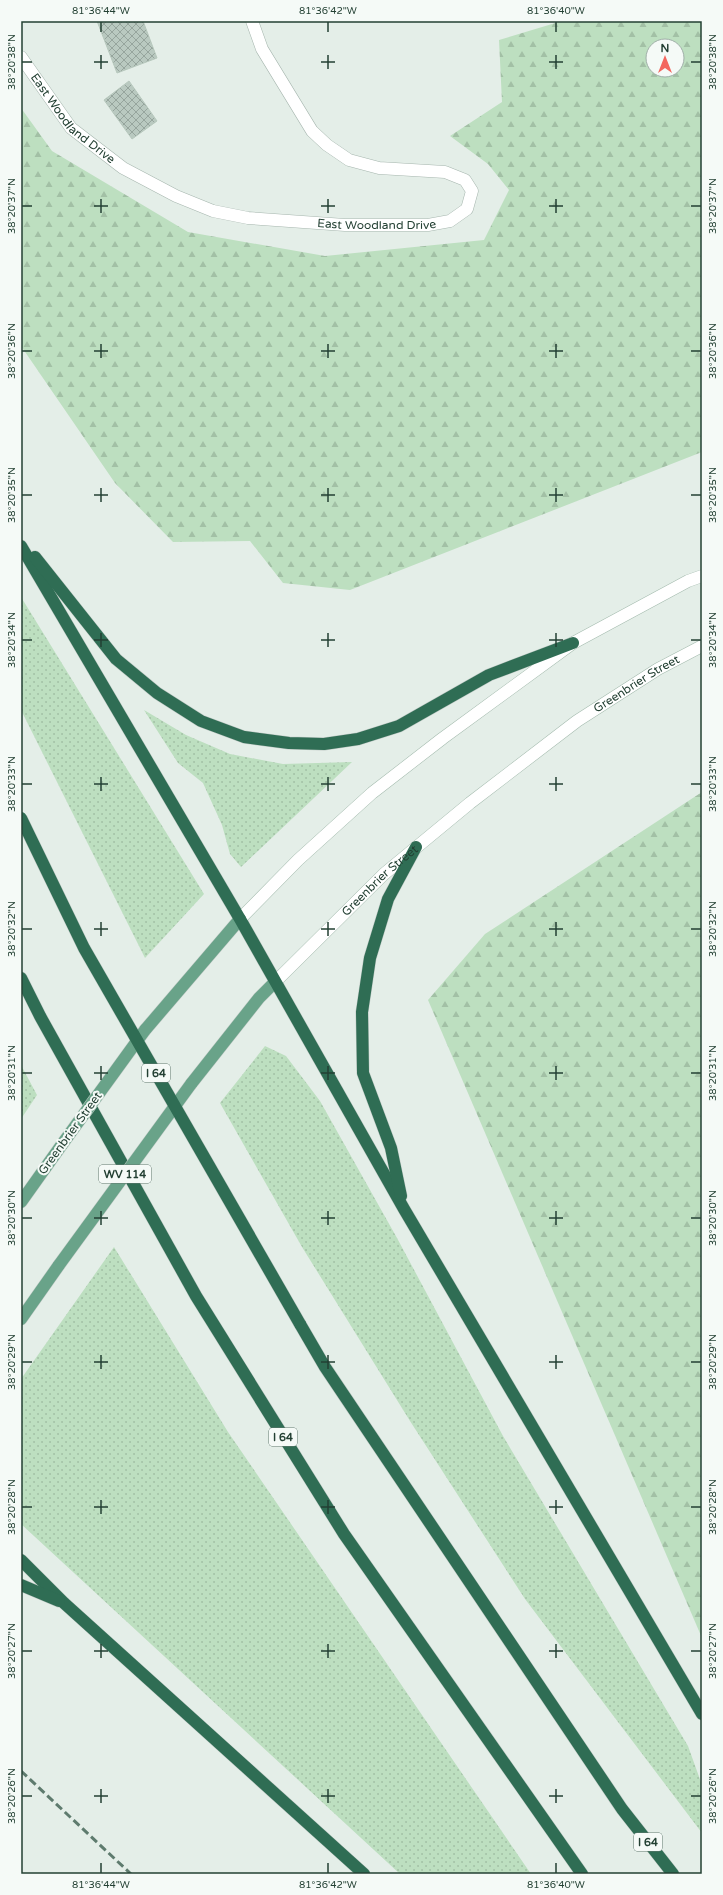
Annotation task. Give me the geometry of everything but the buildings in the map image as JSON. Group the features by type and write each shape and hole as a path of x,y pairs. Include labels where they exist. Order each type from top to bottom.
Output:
{"highway":[{"path":"21,539 116,659 156,693 201,721 244,737 289,743 324,744 358,740 399,726 489,676 573,643"},
{"path":"21,546 240,920 404,1209 702,1714"},
{"name":"I 64","path":"21,818 84,948 324,1367 622,1809 673,1874"},
{"path":"404,1209 390,1148 364,1074 362,1012 370,958 388,899 416,847"},
{"name":"I 64","path":"21,978 40,1016 196,1296 344,1534 582,1874"},
{"path":"21,1560 64,1603 364,1874"},
{"path":"21,1585 64,1603"}],"main road":[{"name":"East Woodland Drive","path":"21,57 71,128 122,168 176,196 213,211 248,218 345,225 428,225 450,221 467,209 472,191 465,180 445,172 379,168 349,160 327,145 312,131 262,49 252,21"},
{"name":"Greenbrier Street","path":"23,1198 145,1030 240,920 298,860 372,793 442,738 573,643 688,581 702,576"},
{"name":"Greenbrier Street","path":"21,1319 191,1084 259,998 384,874 470,803 577,721 658,669 702,646"}],"green space":[{"path":"562,21 702,21 702,452 350,590 283,583 250,541 173,542 115,483 21,346 21,108 52,151 188,232 325,256 484,240 509,190 488,164 450,136 502,102 499,40"},
{"path":"21,597 204,894 145,958 21,710"},
{"path":"144,710 186,735 230,754 283,764 352,762 241,867 230,854 222,825 203,783 178,763"},
{"path":"702,792 702,1638 428,1000 485,934"},
{"path":"265,1046 286,1056 320,1101 397,1238 503,1436 688,1746 702,1785 702,1833 525,1599 410,1421 302,1247 220,1103"},
{"path":"21,1065 37,1095 21,1119"},
{"path":"114,1247 228,1432 531,1874 400,1874 21,1524 21,1379"}],"railway":[{"path":"21,1771 131,1874"}]}
